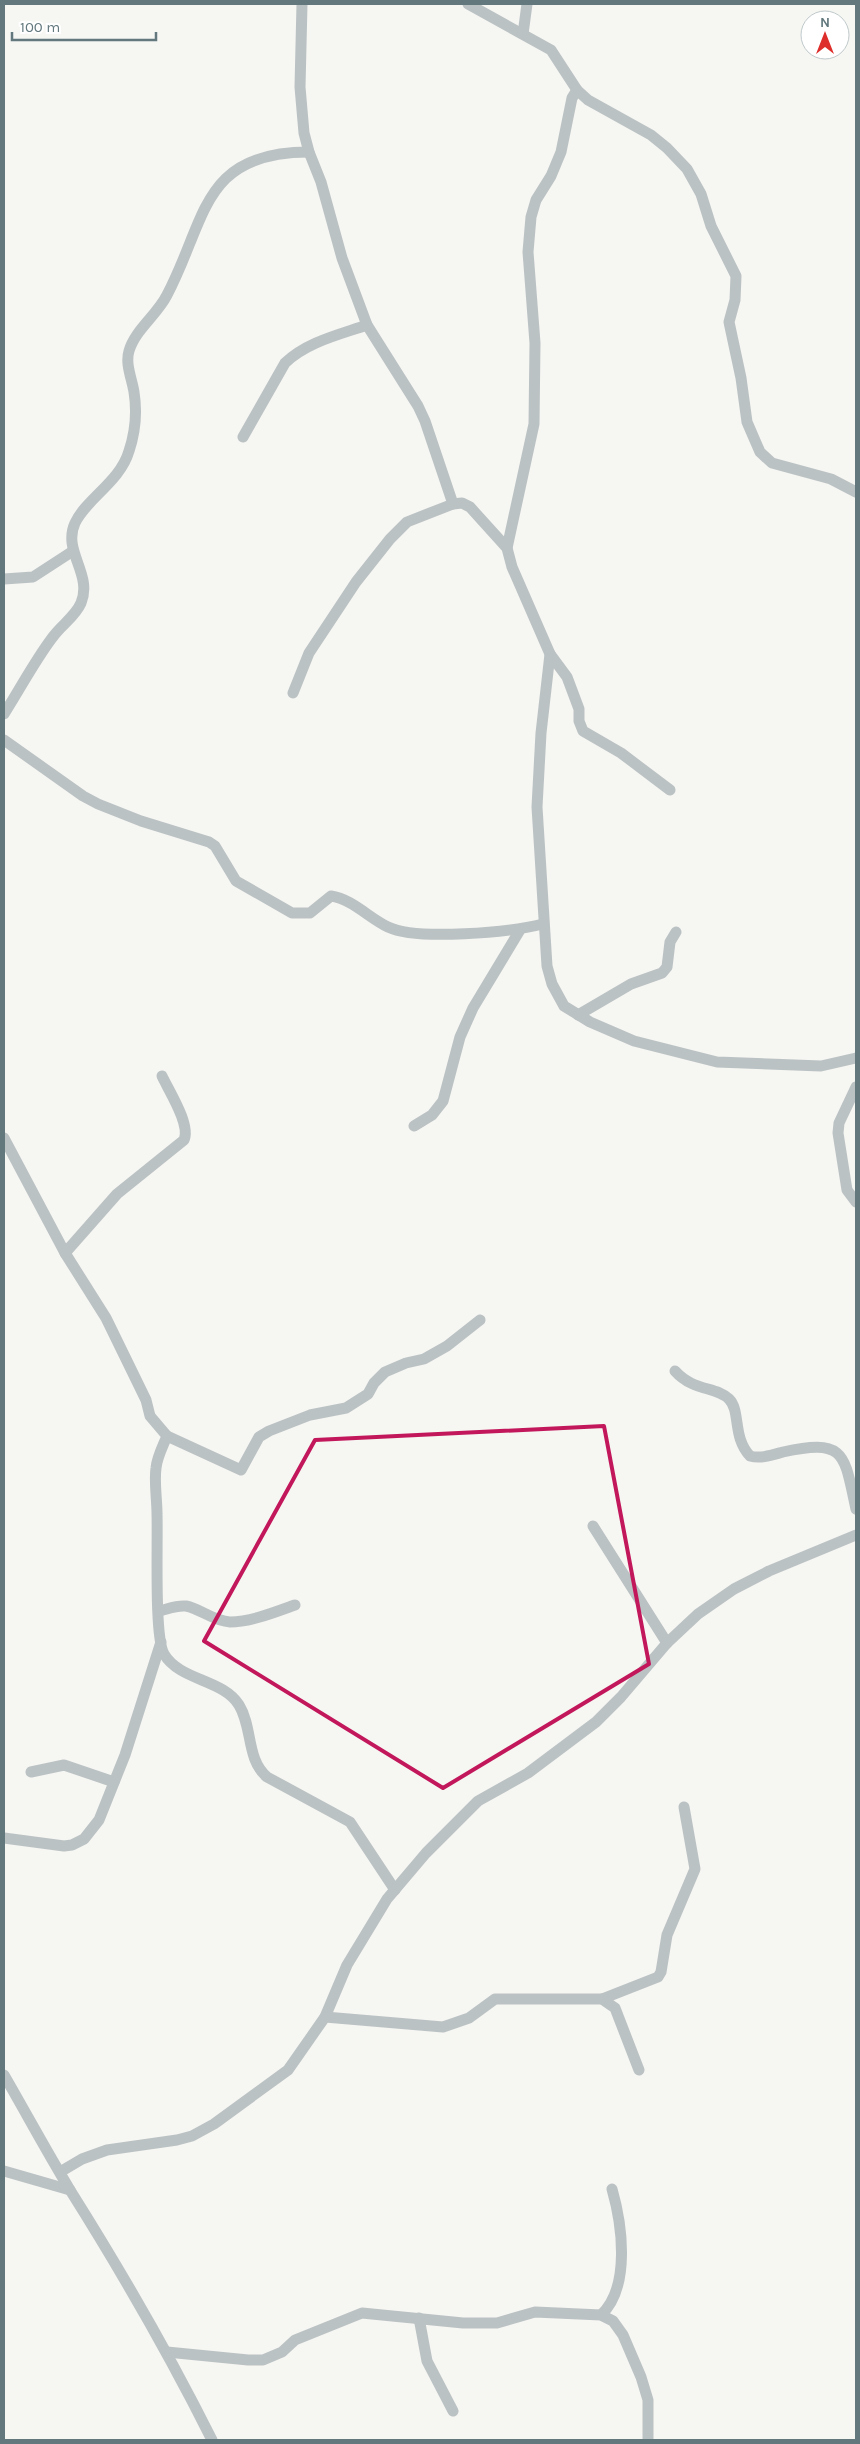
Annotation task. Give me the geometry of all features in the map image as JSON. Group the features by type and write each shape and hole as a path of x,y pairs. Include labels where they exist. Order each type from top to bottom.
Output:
{"street":[{"path":"302,4 300,87 304,133 309,152 321,182 342,258 367,325 418,406 425,421 453,504"},
{"path":"468,4 552,50 577,90 588,100 651,135 667,148 687,170 701,194 711,226 736,276 735,300 729,322 741,378 747,422 760,452 772,463 831,479 856,492"},
{"path":"523,34 527,4"},
{"path":"577,90 572,98 560,152 552,176 536,200 531,217 528,252 535,343 534,424 507,548 512,567 550,654 567,677 583,731 621,753 670,790"},
{"path":"4,714 54,636 72,617 81,603 85,587 83,574 73,551 72,539 75,523 118,472 129,453 135,429 134,392 128,366 128,352 134,339 167,296 211,196 226,177 238,167 264,157 290,152 309,152"},
{"path":"242,436 285,363 294,355 323,340 367,325"},
{"path":"293,693 309,653 356,582 390,539 407,522 453,504 462,503 470,507 507,548"},
{"path":"4,579 33,577 73,551"},
{"path":"550,654 541,733 537,807 547,966 552,984 564,1006 578,1015 634,1041 717,1062 821,1066 856,1058"},
{"path":"4,740 83,796 98,804 141,821 212,843 236,881 292,913 310,913 331,896 341,899 387,927 399,932 433,934 520,930 544,924"},
{"path":"414,1126 432,1114 443,1101 460,1037 466,1022 520,930"},
{"path":"578,1015 631,984 662,973 668,967 670,942 676,932"},
{"path":"65,1253 117,1194 184,1140 186,1135 185,1124 162,1076"},
{"path":"856,1087 839,1123 838,1133 847,1190 856,1202"},
{"path":"4,1138 65,1253 106,1318 146,1400 150,1416 167,1436 241,1470 259,1437 269,1431 310,1415 335,1411 358,1401 368,1394 374,1383 386,1372 406,1363 424,1359 447,1346 480,1320"},
{"path":"675,1372 692,1386 728,1398 732,1404 739,1440 750,1456 759,1458 809,1447 830,1448 838,1452 847,1470 856,1509"},
{"path":"167,1436 156,1468 159,1611 161,1642 164,1654 177,1666 220,1689 238,1703 245,1717 253,1756 259,1770 267,1777 350,1822 395,1890"},
{"path":"592,1526 667,1644"},
{"path":"60,2172 82,2160 107,2150 178,2140 214,2124 288,2070 325,2017 351,1957 395,1890 426,1853 478,1801 528,1773 596,1722 621,1697 667,1644 698,1614 734,1589 769,1571 856,1535"},
{"path":"159,1611 176,1606 187,1606 215,1619 231,1622 251,1619 295,1605"},
{"path":"4,1838 64,1846 72,1845 84,1838 98,1820 114,1782 161,1642"},
{"path":"31,1772 64,1765 114,1782"},
{"path":"325,2017 443,2027 469,2018 495,1999 602,1999 658,1977 661,1972 668,1935 694,1869 684,1807"},
{"path":"602,1999 615,2008 639,2070"},
{"path":"4,2075 167,2352 212,2440"},
{"path":"4,2171 70,2190"},
{"path":"601,2315 608,2308 616,2288 620,2262 622,2233 612,2189"},
{"path":"167,2352 263,2360 282,2352 295,2340 319,2332 355,2314 362,2313 471,2323 497,2323 535,2312 601,2315 613,2321 623,2334 641,2377 648,2400 648,2440"},
{"path":"419,2318 427,2361 453,2411"}],"highlighted area":[{"path":"604,1426 649,1664 443,1788 204,1641 315,1440"}]}
